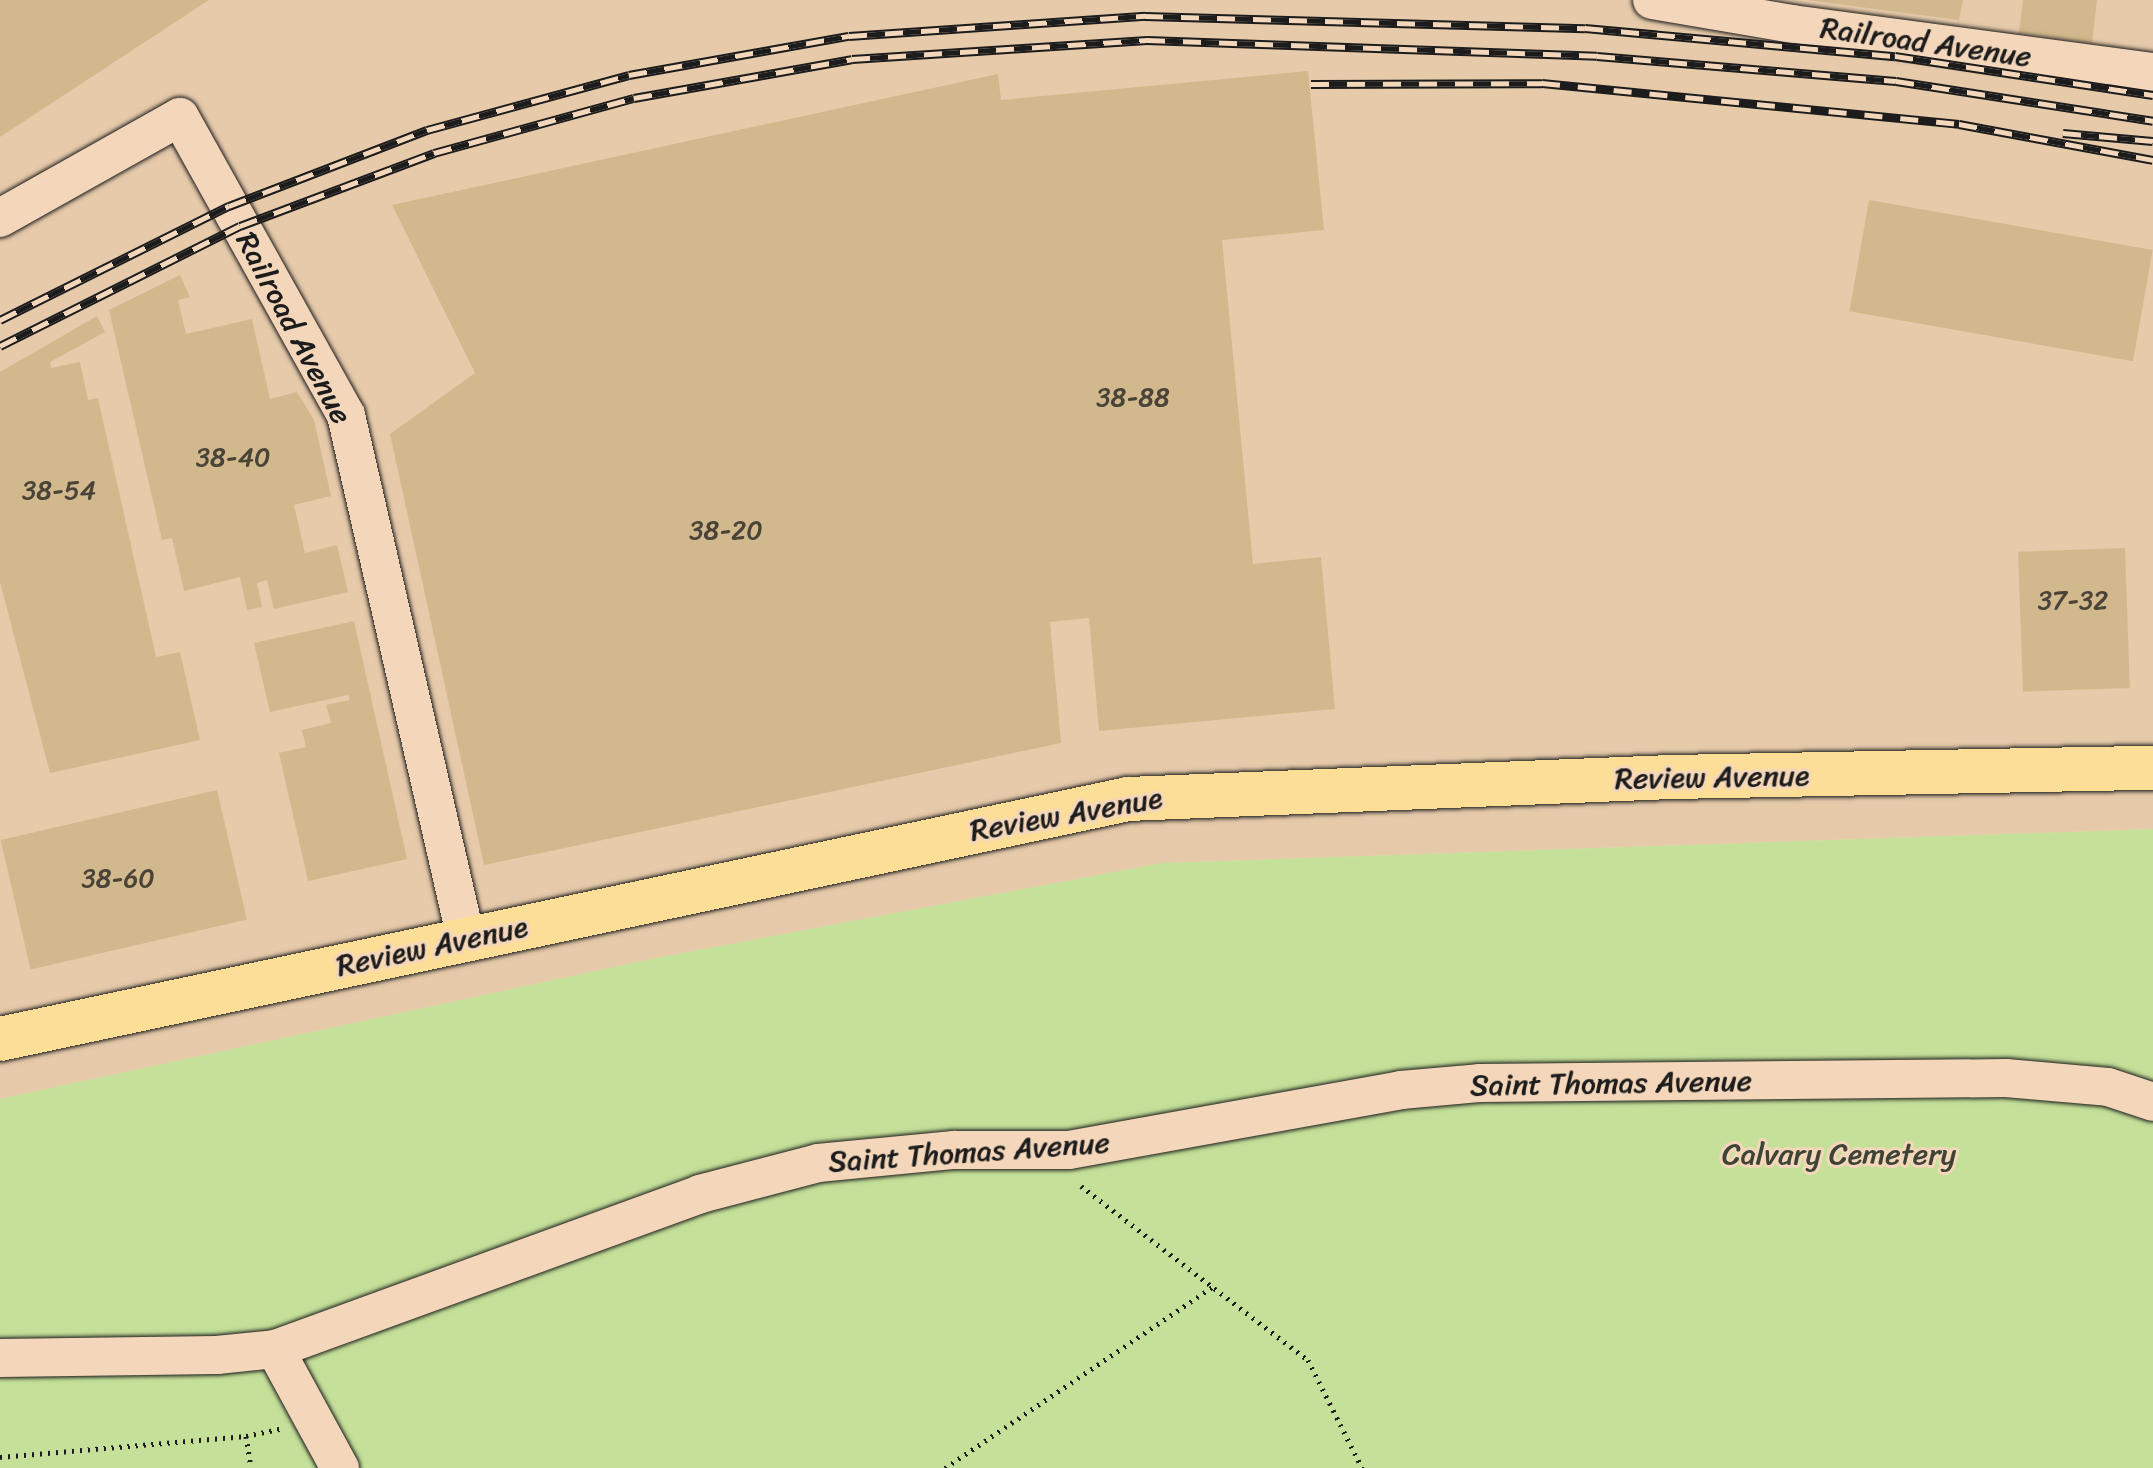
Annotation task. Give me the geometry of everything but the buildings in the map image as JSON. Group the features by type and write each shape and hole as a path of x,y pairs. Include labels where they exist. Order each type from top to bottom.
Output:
{"main road":[{"name":"Review Avenue","path":"0,1039 1095,804 1160,795 2153,768"}],"street":[{"name":"Railroad Avenue","path":"1652,0 1792,24 2153,72"},
{"name":"Railroad Avenue","path":"0,218 180,117 346,415 466,939"},
{"name":"Saint Thomas Avenue","path":"0,1358 217,1355 275,1349 740,1181 859,1156 989,1148 1035,1152 1069,1150 1401,1090 1479,1083 2049,1079 2108,1087 2153,1102"},
{"path":"275,1349 340,1468"}],"path":[{"path":"1035,1152 1215,1285 1308,1360 1362,1468"},
{"path":"945,1468 1215,1285"},
{"path":"0,1457 246,1436 251,1468"}],"shaded area":[{"path":"0,0 2153,0 2153,829 1162,863 656,958 0,1099"}],"green space":[{"name":"Calvary Cemetery","path":"2153,829 2153,1468 0,1468 0,1099 656,958 1162,863"}],"railway":[{"path":"0,320 229,206 427,130 629,75 849,36 1145,16 1585,28 1895,56 2153,95"},
{"path":"0,346 240,226 434,153 634,98 852,59 1147,40 1597,56 1896,81 2153,121"},
{"path":"1311,84 1542,83 1959,124 2153,160"},
{"path":"2063,133 2153,141"}]}
